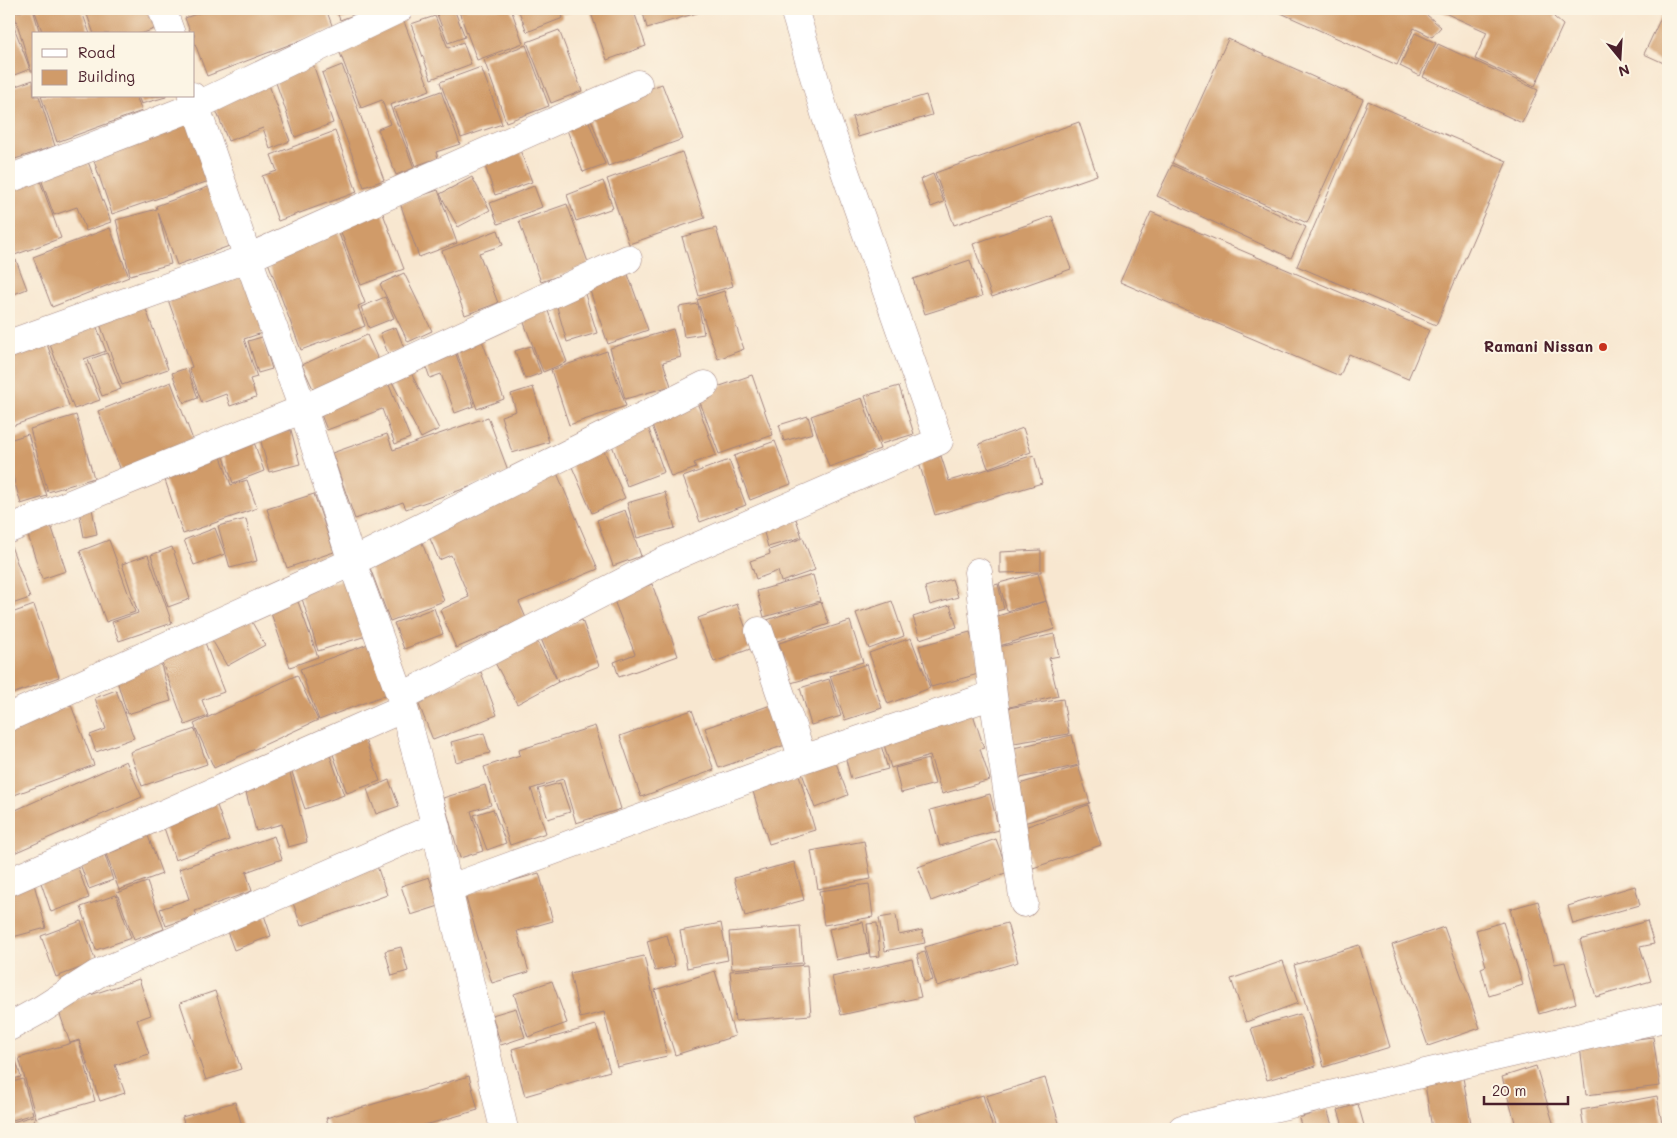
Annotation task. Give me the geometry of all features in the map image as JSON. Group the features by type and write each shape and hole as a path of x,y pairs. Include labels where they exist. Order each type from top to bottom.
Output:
{"street":[{"path":"162,9 170,32"},
{"path":"9,178 194,101 399,9"},
{"path":"9,882 402,702 664,561 939,441 826,117 794,9"},
{"path":"9,344 248,258 638,84"},
{"path":"194,101 303,410 352,562 402,702 436,827 448,889 504,1129"},
{"path":"9,529 303,410 628,259"},
{"path":"9,717 352,562 705,385"},
{"path":"978,572 993,695 1024,903"},
{"path":"758,631 803,758"},
{"path":"448,889 803,758 993,695"},
{"path":"9,1027 42,1009 97,974 436,827"},
{"path":"1182,1129 1668,1017"}],"building":[{"path":"33,9 39,32 32,32 32,71 31,71 14,13"},
{"path":"34,9 81,9 89,32 42,32"},
{"path":"85,9 153,9 159,27 146,32 93,32"},
{"path":"175,9 194,9 176,14"},
{"path":"210,9 326,9 333,28 207,76 195,44 195,32 190,32 185,18"},
{"path":"336,9 370,9 340,20"},
{"path":"435,9 454,9 465,37 448,43"},
{"path":"458,9 511,9 523,43 477,60"},
{"path":"518,9 560,9 563,18 527,32"},
{"path":"563,9 582,9 564,14"},
{"path":"601,9 633,9 646,46 607,60 591,13"},
{"path":"642,9 710,9 647,28"},
{"path":"1272,9 1420,9 1441,27 1432,37 1414,28 1397,65"},
{"path":"1436,9 1561,9 1554,17 1563,25 1535,86 1475,59 1487,32"},
{"path":"1665,9 1668,9 1668,65 1644,54"},
{"path":"9,14 30,69 9,77"},
{"path":"435,16 448,48 463,42 471,64 431,79 411,24"},
{"path":"403,19 430,90 390,105 414,168 396,175 378,129 390,124 382,100 361,108 337,45"},
{"path":"559,30 582,91 551,103 527,42"},
{"path":"1415,33 1436,43 1420,76 1400,66"},
{"path":"1228,39 1363,99 1307,223 1172,163"},
{"path":"1438,44 1538,90 1522,123 1423,77"},
{"path":"526,45 549,106 506,122 484,60"},
{"path":"313,64 333,123 295,137 274,77"},
{"path":"342,65 384,180 364,187 322,73"},
{"path":"481,67 502,124 461,138 440,82"},
{"path":"32,80 32,98 40,98 55,146 9,161 9,84 10,88"},
{"path":"662,84 683,139 608,166 588,111"},
{"path":"269,85 290,141 270,149 263,128 228,141 214,105"},
{"path":"441,91 460,144 436,152 438,158 415,166 394,108"},
{"path":"926,95 932,115 858,137 852,117"},
{"path":"42,98 137,98 142,111 57,142"},
{"path":"139,98 162,98 141,104"},
{"path":"1368,101 1507,161 1436,325 1297,266"},
{"path":"586,114 605,164 583,172 564,122"},
{"path":"188,121 209,181 112,214 92,155"},
{"path":"1079,122 1097,175 954,225 935,173"},
{"path":"335,131 357,192 278,221 262,176 277,171 271,155"},
{"path":"520,150 532,182 495,195 484,163"},
{"path":"682,152 705,218 629,244 607,179"},
{"path":"87,159 111,222 86,231 77,207 54,215 40,176"},
{"path":"1172,165 1306,227 1291,258 1157,196"},
{"path":"933,174 944,202 931,207 921,179"},
{"path":"472,177 490,210 458,227 440,194"},
{"path":"39,178 61,238 12,256 9,246 9,189"},
{"path":"603,181 613,208 576,221 567,195"},
{"path":"211,186 232,245 177,265 158,212 171,264 130,275 116,220 157,209 156,206"},
{"path":"534,186 542,207 498,224 490,203"},
{"path":"438,190 457,243 419,257 400,203"},
{"path":"567,204 589,265 541,282 519,221"},
{"path":"382,211 404,269 361,285 339,227"},
{"path":"1151,212 1429,330 1408,379 1349,354 1340,376 1120,282"},
{"path":"1052,216 1071,269 992,297 973,244"},
{"path":"110,228 129,277 52,307 33,257"},
{"path":"716,228 733,286 699,296 682,237"},
{"path":"498,230 503,245 479,253 498,303 465,315 442,251"},
{"path":"338,231 365,303 358,306 365,326 301,350 266,257"},
{"path":"16,260 27,289 9,296 9,263"},
{"path":"970,260 982,296 925,314 913,279"},
{"path":"243,268 265,332 244,339 257,377 250,379 256,397 230,406 226,394 202,403 189,368 192,367 166,294"},
{"path":"626,269 648,330 608,344 587,282"},
{"path":"404,273 432,331 408,342 380,284"},
{"path":"584,291 597,333 567,342 555,300"},
{"path":"724,291 744,349 718,359 697,300"},
{"path":"385,297 394,318 369,328 361,307"},
{"path":"144,304 168,369 122,385 99,321"},
{"path":"698,304 704,334 684,337 679,307"},
{"path":"546,306 567,362 543,372 521,315"},
{"path":"96,325 106,351 84,359 100,400 74,409 49,342"},
{"path":"396,327 404,348 388,354 380,333"},
{"path":"673,329 681,357 663,362 671,386 625,399 610,348"},
{"path":"367,335 380,364 316,395 302,365"},
{"path":"262,337 272,369 258,373 248,341"},
{"path":"481,338 504,399 477,409 455,347"},
{"path":"47,344 69,406 9,427 9,356"},
{"path":"531,346 541,373 525,379 515,351"},
{"path":"607,351 626,406 569,425 551,370"},
{"path":"107,353 121,389 102,396 88,360"},
{"path":"456,354 474,406 455,413 441,374 430,378 425,364"},
{"path":"187,368 198,398 184,403 172,373"},
{"path":"410,371 439,429 421,438 391,380"},
{"path":"752,375 773,435 719,454 697,394"},
{"path":"387,380 410,438 395,444 382,409 327,430 318,407"},
{"path":"171,382 195,445 122,473 98,411"},
{"path":"899,386 914,434 881,444 865,396"},
{"path":"533,387 549,442 512,453 501,416 516,411 511,394"},
{"path":"695,397 716,455 694,463 696,468 671,477 648,414"},
{"path":"862,398 880,449 829,467 811,416"},
{"path":"76,415 94,478 48,492 30,429"},
{"path":"808,416 813,433 784,441 779,425"},
{"path":"488,417 509,473 406,509 403,502 355,519 332,453 387,434 393,450"},
{"path":"647,424 664,472 627,486 609,437"},
{"path":"1023,428 1031,452 988,468 979,444"},
{"path":"291,430 300,464 269,472 260,438"},
{"path":"28,434 47,496 21,504 9,463 9,440"},
{"path":"775,441 791,484 750,500 734,456"},
{"path":"254,442 264,471 233,483 223,454"},
{"path":"602,446 625,498 592,513 569,460"},
{"path":"220,454 231,485 247,480 257,508 183,534 163,474"},
{"path":"1034,455 1042,483 935,515 919,463 941,456 949,481"},
{"path":"729,460 746,505 700,522 683,477"},
{"path":"557,473 598,569 519,602 526,618 456,648 440,610 469,597 451,555 439,560 426,529"},
{"path":"665,492 675,528 637,538 627,503"},
{"path":"314,494 334,552 287,568 267,509"},
{"path":"92,509 97,534 84,537 79,511"},
{"path":"625,510 641,556 613,566 597,520"},
{"path":"246,519 257,561 230,568 218,526"},
{"path":"796,519 802,537 768,547 763,529"},
{"path":"50,522 66,571 42,579 26,529"},
{"path":"215,528 225,554 194,565 184,540"},
{"path":"803,538 815,570 781,582 778,571 756,579 750,561 770,554 769,550"},
{"path":"109,540 135,612 106,622 80,551"},
{"path":"421,540 444,601 390,621 367,560"},
{"path":"9,546 11,546 30,598 9,605"},
{"path":"172,547 190,599 168,607 151,555"},
{"path":"1041,550 1041,572 1000,573 1000,552"},
{"path":"148,555 172,623 119,641 112,622 138,613 122,564"},
{"path":"1038,573 1046,601 1007,611 999,583"},
{"path":"813,575 820,601 764,617 757,591"},
{"path":"348,578 366,636 318,651 300,592"},
{"path":"952,579 958,597 930,605 925,587"},
{"path":"652,584 678,656 619,677 614,662 635,654 613,598"},
{"path":"998,584 1004,609 990,613 984,588"},
{"path":"296,596 318,657 290,667 268,605"},
{"path":"892,601 904,636 869,649 856,613"},
{"path":"1046,601 1055,629 996,647 988,619"},
{"path":"821,602 829,624 774,642 767,620"},
{"path":"737,604 753,648 714,662 698,618"},
{"path":"34,605 59,677 9,695 9,614"},
{"path":"950,605 957,627 920,639 913,617"},
{"path":"434,608 443,634 404,649 394,623"},
{"path":"249,617 265,645 227,666 211,638"},
{"path":"582,620 599,666 558,682 540,636"},
{"path":"850,621 863,662 791,683 779,643"},
{"path":"970,632 982,673 931,687 919,646"},
{"path":"1054,634 1059,656 1049,658 1058,696 1005,708 991,649"},
{"path":"535,637 558,682 517,704 493,659"},
{"path":"911,638 930,688 888,704 869,653"},
{"path":"204,640 224,692 202,700 208,716 185,725 160,657"},
{"path":"371,643 390,693 319,720 300,669"},
{"path":"160,661 171,701 127,714 115,674"},
{"path":"867,664 882,708 845,720 830,676"},
{"path":"481,672 497,715 433,740 416,697"},
{"path":"297,675 318,720 214,768 194,724"},
{"path":"829,679 841,716 811,725 800,688"},
{"path":"116,690 134,738 96,752 90,735 106,729 95,698"},
{"path":"1063,699 1069,734 1008,744 1002,709"},
{"path":"71,705 94,765 9,797 9,728"},
{"path":"771,705 785,745 719,768 705,728"},
{"path":"971,708 984,748 980,749 990,780 942,794 930,756 891,768 881,735"},
{"path":"692,710 714,770 641,797 620,736"},
{"path":"595,726 621,809 576,823 563,779 531,789 546,833 510,845 484,767 520,755 519,750"},
{"path":"195,729 207,764 142,786 130,752"},
{"path":"484,733 490,753 456,762 451,742"},
{"path":"363,734 380,781 347,793 330,746"},
{"path":"1072,735 1079,765 1016,779 1009,749"},
{"path":"880,742 888,769 851,779 844,752"},
{"path":"327,747 344,795 305,809 288,761"},
{"path":"833,755 848,795 815,808 800,768"},
{"path":"928,759 935,784 901,793 895,768"},
{"path":"126,761 142,797 14,853 9,841 9,813"},
{"path":"1078,766 1090,803 1024,823 1013,786"},
{"path":"289,769 307,842 288,847 282,824 256,831 243,781"},
{"path":"798,771 815,830 769,844 751,785"},
{"path":"389,780 399,806 376,814 367,789"},
{"path":"560,783 570,812 548,819 538,789"},
{"path":"485,785 491,805 471,811 483,851 460,858 443,798"},
{"path":"990,794 999,830 940,846 930,810"},
{"path":"214,797 229,840 175,860 160,816"},
{"path":"1088,805 1101,845 1033,868 1019,829"},
{"path":"493,809 506,843 487,850 474,815"},
{"path":"144,825 162,874 119,890 106,854 123,848 118,834"},
{"path":"274,836 282,859 246,872 252,891 195,911 197,915 166,926 160,909 189,899 179,869"},
{"path":"996,839 1008,872 931,901 918,867"},
{"path":"864,841 871,879 818,889 811,851"},
{"path":"105,855 113,880 89,889 80,864"},
{"path":"75,860 89,898 51,912 38,874"},
{"path":"794,862 804,900 745,916 734,878"},
{"path":"377,866 387,895 301,926 291,897"},
{"path":"539,873 553,921 517,931 529,972 492,983 465,895"},
{"path":"429,877 439,906 411,915 401,886"},
{"path":"147,882 164,929 134,940 117,893"},
{"path":"34,884 46,928 9,938 9,891"},
{"path":"869,884 873,917 824,925 819,891"},
{"path":"1635,886 1640,905 1573,924 1568,906"},
{"path":"116,895 131,938 96,950 81,907"},
{"path":"1538,901 1555,964 1565,962 1576,1003 1539,1014 1510,909"},
{"path":"263,912 271,936 234,950 225,926"},
{"path":"896,915 899,935 922,930 925,943 885,951 879,918"},
{"path":"81,921 96,962 56,977 41,936"},
{"path":"1647,921 1654,944 1640,947 1651,981 1596,997 1580,940"},
{"path":"863,922 869,953 836,960 829,929"},
{"path":"1503,922 1523,985 1489,996 1481,968 1486,966 1476,930"},
{"path":"721,923 728,960 687,968 680,931"},
{"path":"877,923 880,956 870,957 867,924"},
{"path":"1007,923 1018,962 937,986 925,947"},
{"path":"800,926 803,963 732,969 729,932"},
{"path":"1444,927 1480,1028 1428,1046 1392,945"},
{"path":"667,935 675,966 655,971 647,941"},
{"path":"1359,945 1390,1047 1324,1067 1294,965"},
{"path":"401,947 408,971 392,976 385,951"},
{"path":"925,952 933,980 924,982 917,954"},
{"path":"644,956 667,1056 617,1067 604,1012 580,1018 570,973"},
{"path":"912,959 921,997 841,1015 832,977"},
{"path":"1283,961 1298,1003 1246,1022 1231,979"},
{"path":"807,965 811,1015 735,1021 730,971"},
{"path":"715,971 735,1036 675,1055 655,990"},
{"path":"139,979 151,1015 137,1020 149,1054 115,1065 125,1093 100,1101 79,1040 70,1043 57,1006"},
{"path":"552,981 567,1023 528,1037 514,994"},
{"path":"215,991 241,1069 206,1080 180,1003"},
{"path":"516,1008 525,1037 501,1045 492,1015"},
{"path":"1300,1014 1316,1066 1267,1080 1251,1028"},
{"path":"596,1025 610,1071 525,1096 512,1049"},
{"path":"1653,1037 1660,1086 1586,1095 1580,1046"},
{"path":"79,1041 95,1101 36,1118 19,1058"},
{"path":"9,1042 21,1077 9,1080"},
{"path":"1536,1066 1555,1129 1517,1129 1502,1077"},
{"path":"1462,1072 1472,1129 1432,1129 1424,1078"},
{"path":"469,1076 478,1110 411,1129 329,1129 326,1118"},
{"path":"1045,1078 1061,1129 996,1129 986,1096"},
{"path":"23,1079 33,1114 9,1121 9,1083"},
{"path":"983,1095 993,1129 918,1129 914,1116"},
{"path":"1657,1096 1663,1129 1584,1129 1581,1110"},
{"path":"235,1102 243,1129 186,1129 182,1117"},
{"path":"1358,1104 1365,1129 1344,1129 1338,1110"},
{"path":"1327,1109 1333,1129 1302,1129 1299,1118"},
{"path":"33,1116 38,1129 9,1129 9,1123"},
{"path":"1271,1117 1273,1129 1206,1129"}],"place":[{"name":"Ramani Nissan","path":"1603,347"}]}
